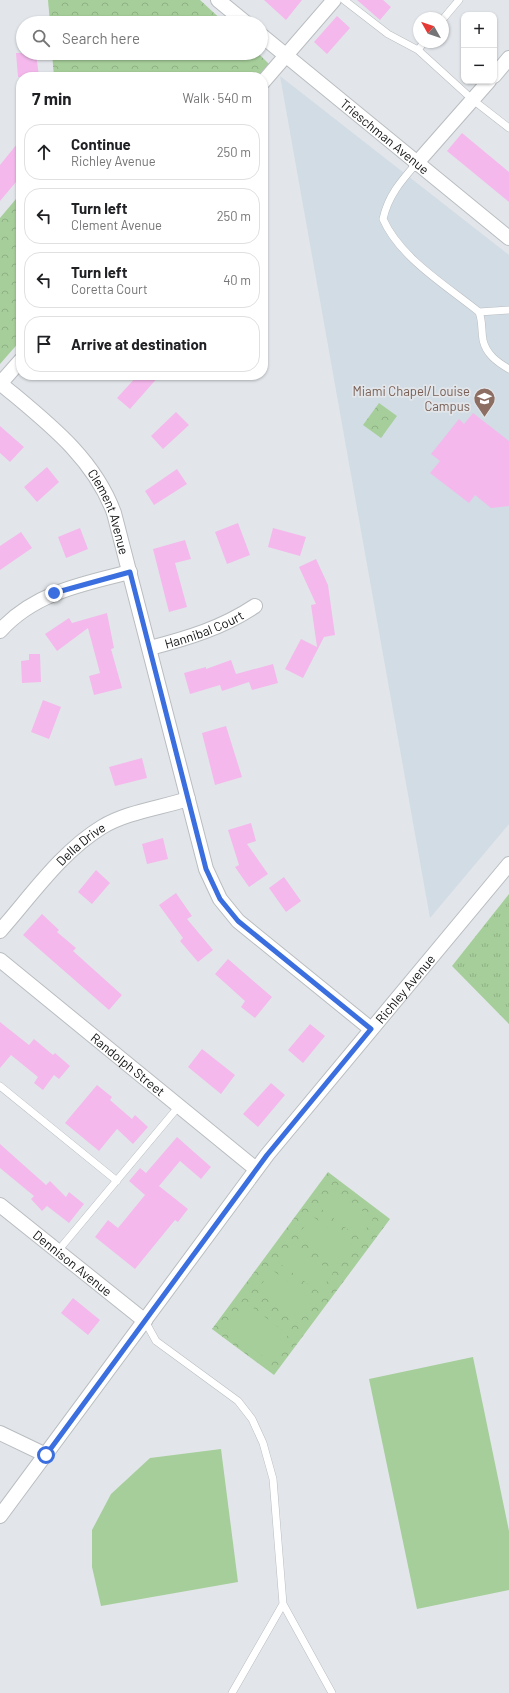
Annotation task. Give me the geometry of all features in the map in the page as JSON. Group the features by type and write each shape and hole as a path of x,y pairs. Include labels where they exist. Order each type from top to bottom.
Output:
{"street":[{"path":"218,0 237,16"},
{"path":"268,76 334,0"},
{"name":"Trieschman Avenue","path":"268,41 416,164 509,238"},
{"path":"497,72 509,58"},
{"path":"416,164 486,84"},
{"path":"0,383 16,365"},
{"name":"Clement Avenue","path":"0,383 60,434 95,473 107,493 130,572 206,869 220,899 248,931 371,1029"},
{"path":"0,631 21,611 42,598 78,585 130,572"},
{"name":"Hannibal Court","path":"150,648 205,632 237,618 255,606"},
{"name":"Della Drive","path":"0,931 61,861 91,834 103,826 124,818 188,799"},
{"name":"Richley Avenue","path":"0,1516 256,1169 509,864"},
{"name":"Randolph Street","path":"0,960 256,1169"},
{"name":"Dennison Avenue","path":"0,1205 145,1321"},
{"path":"0,1433 46,1455"}],"lane":[{"path":"344,0 388,34 418,50 473,100 509,128"},
{"path":"449,12 459,0"},
{"path":"416,164 392,192 385,207 383,219 397,243 479,312 483,323 483,340 488,352 498,362 509,369"},
{"path":"479,312 509,310"},
{"path":"0,1086 117,1181"},
{"path":"57,1252 180,1106"},
{"path":"145,1321 156,1341 238,1401 252,1419 263,1443 273,1479 283,1604 332,1693"},
{"path":"232,1693 283,1604"}],"shaded area":[{"path":"280,76 509,255 509,824 430,918"}],"green space":[{"path":"48,0 200,0 217,16 49,16"},
{"path":"53,60 265,60 269,64 262,72 54,72"},
{"path":"16,199 16,346 0,364 0,218"},
{"path":"379,403 397,416 381,438 363,425"},
{"path":"509,894 509,1024 452,966"},
{"path":"328,1172 390,1219 274,1375 212,1329"},
{"path":"333,1188 373,1219 359,1238 319,1207"},
{"path":"312,1216 353,1246 339,1265 298,1235"},
{"path":"292,1243 333,1273 319,1292 278,1262"},
{"path":"272,1270 313,1300 299,1319 258,1289"},
{"path":"247,1303 288,1335 269,1361 227,1329"},
{"path":"473,1357 509,1531 509,1590 417,1609 369,1379"},
{"path":"221,1449 238,1582 101,1606 92,1567 92,1530 111,1494 150,1458"}],"building":[{"path":"264,0 302,0 286,20"},
{"path":"357,0 383,0 391,7 380,20"},
{"path":"337,16 350,28 327,54 314,42"},
{"path":"17,60 37,60 38,72 18,72"},
{"path":"462,133 509,172 509,202 447,151"},
{"path":"16,145 16,182 0,201 0,165"},
{"path":"133,380 156,380 130,409 117,398"},
{"path":"176,412 189,425 163,449 151,436"},
{"path":"473,413 509,441 509,506 491,508 475,495 469,503 430,473 440,461 431,454 459,419 464,424"},
{"path":"0,426 24,447 10,462 0,453"},
{"path":"47,467 59,482 37,502 24,487"},
{"path":"177,469 187,484 154,505 145,491"},
{"path":"238,523 250,555 227,564 215,532"},
{"path":"80,528 88,549 66,558 58,537"},
{"path":"273,528 306,537 300,556 268,547"},
{"path":"21,532 32,548 0,570 0,546"},
{"path":"185,540 191,559 175,563 187,607 169,612 153,549"},
{"path":"316,559 328,585 335,635 324,637 303,678 285,669 301,639 317,647 311,605 316,604 299,567"},
{"path":"107,613 114,648 111,649 122,688 94,695 89,676 100,673 88,628 57,651 45,634 69,618 72,623"},
{"path":"29,654 40,654 41,682 22,683 21,661 29,660"},
{"path":"231,660 236,674 273,664 278,683 252,690 249,682 222,691 220,685 190,694 184,673 206,667 206,669"},
{"path":"43,700 61,707 49,739 31,732"},
{"path":"226,726 242,777 215,785 202,733"},
{"path":"142,758 147,778 115,786 109,767"},
{"path":"251,823 256,841 247,844 268,874 249,887 235,867 239,865 228,830"},
{"path":"163,838 168,859 147,864 142,844"},
{"path":"96,870 110,883 92,904 78,892"},
{"path":"284,877 301,901 286,912 269,888"},
{"path":"176,893 192,916 187,919 213,950 198,962 180,941 183,938 159,905"},
{"path":"42,914 59,930 57,932 76,948 73,951 122,995 109,1010 23,935"},
{"path":"228,959 272,997 255,1018 241,1007 245,1001 215,974"},
{"path":"0,1022 29,1045 34,1039 53,1055 55,1053 70,1066 59,1079 54,1075 43,1090 34,1083 38,1077 11,1055 0,1068"},
{"path":"310,1024 325,1036 303,1063 288,1050"},
{"path":"202,1049 235,1075 221,1094 188,1067"},
{"path":"271,1083 285,1095 258,1127 243,1114"},
{"path":"97,1085 112,1097 110,1100 132,1119 135,1115 148,1127 133,1144 117,1129 99,1151 65,1123"},
{"path":"177,1137 211,1167 201,1179 180,1161 159,1186 188,1209 178,1222 175,1220 135,1269 95,1237 108,1220 118,1228 145,1195 129,1181 140,1168 146,1173"},
{"path":"0,1144 46,1185 50,1181 66,1197 69,1192 84,1204 69,1223 47,1206 42,1211 31,1199 34,1196 0,1168"},
{"path":"73,1298 100,1320 88,1335 61,1313"}],"place":[{"name":"Miami Chapel/Louise Campus","path":"485,418"}],"route":[{"path":"46,1455 267,1155 371,1029 248,931 220,899 206,869 130,572 78,585 54,593"}]}
